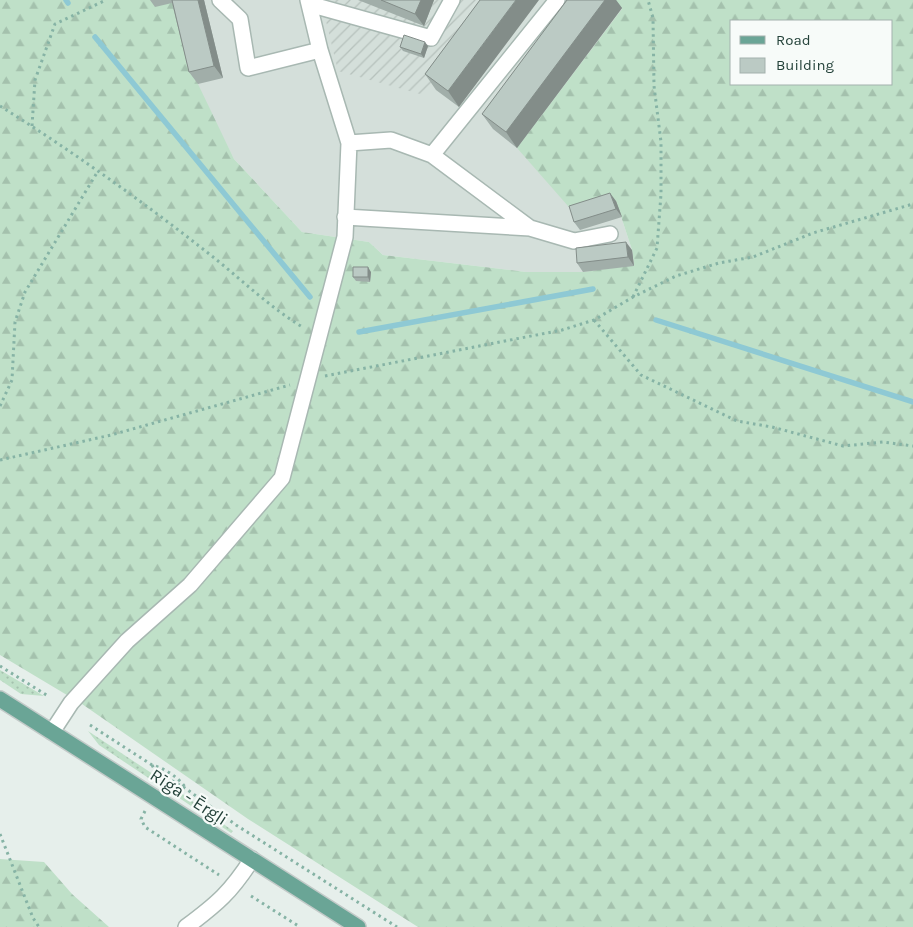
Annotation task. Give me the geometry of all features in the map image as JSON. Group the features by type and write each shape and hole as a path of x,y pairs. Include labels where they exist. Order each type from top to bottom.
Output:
{"main road":[{"name":"Rīga - Ērgļi","path":"0,698 358,927"}],"street":[{"path":"220,0 240,19 248,68 320,50"},
{"path":"308,2 431,38 452,0"},
{"path":"432,155 557,0"},
{"path":"52,732 71,703 127,641 190,585 282,478 345,237 349,143 320,50 308,2"},
{"path":"349,143 391,140 432,155 530,228"},
{"path":"345,217 530,228 574,241 610,234"},
{"path":"186,927 220,902 235,885 252,859"}],"path":[{"path":"32,126 35,80 55,24 106,0"},
{"path":"633,297 657,248 661,194 661,142 654,86 653,18 648,0"},
{"path":"0,106 98,171 208,253 288,318 318,337"},
{"path":"0,406 12,380 15,322 24,292 98,171"},
{"path":"0,460 111,435 308,380 562,330 594,320 633,297 676,276 719,263 752,257 813,233 913,204"},
{"path":"594,320 641,375 737,421 772,427 843,446 882,442 913,446"},
{"path":"0,666 48,696"},
{"path":"90,725 152,766 161,775 185,788 236,825 397,927"},
{"path":"146,808 141,819 145,827 220,876"},
{"path":"0,834 33,918 39,927"},
{"path":"251,896 300,927"}],"shaded area":[{"path":"153,0 619,0 622,8 616,201 632,250 634,266 583,272 526,272 383,255 369,242 302,232 234,159"},
{"path":"321,0 497,0 427,96 338,71"}],"green space":[{"path":"0,0 175,0 198,84 234,159 302,232 369,242 383,255 526,272 583,272 634,265 632,250 616,201 575,214 517,148 622,9 611,0 913,0 913,927 418,927 248,819 82,704 0,655"},
{"path":"0,670 44,696 21,694 0,680"},
{"path":"88,731 159,778 156,783 99,745"},
{"path":"169,784 233,831 231,833 166,789"},
{"path":"0,859 44,862 72,894 109,927 0,927"}],"building":[{"path":"172,0 198,0 214,66 189,72"},
{"path":"381,0 421,0 415,14"},
{"path":"480,0 516,0 448,91 425,74"},
{"path":"567,0 605,0 506,132 482,114"},
{"path":"404,35 425,42 421,54 400,47"},
{"path":"610,193 616,209 574,222 569,206"},
{"path":"626,242 628,257 577,263 576,248"},
{"path":"353,267 368,267 368,277 353,277"}],"waterway":[{"path":"95,37 310,297"},
{"path":"359,332 593,289"},
{"path":"656,320 913,402"}]}
